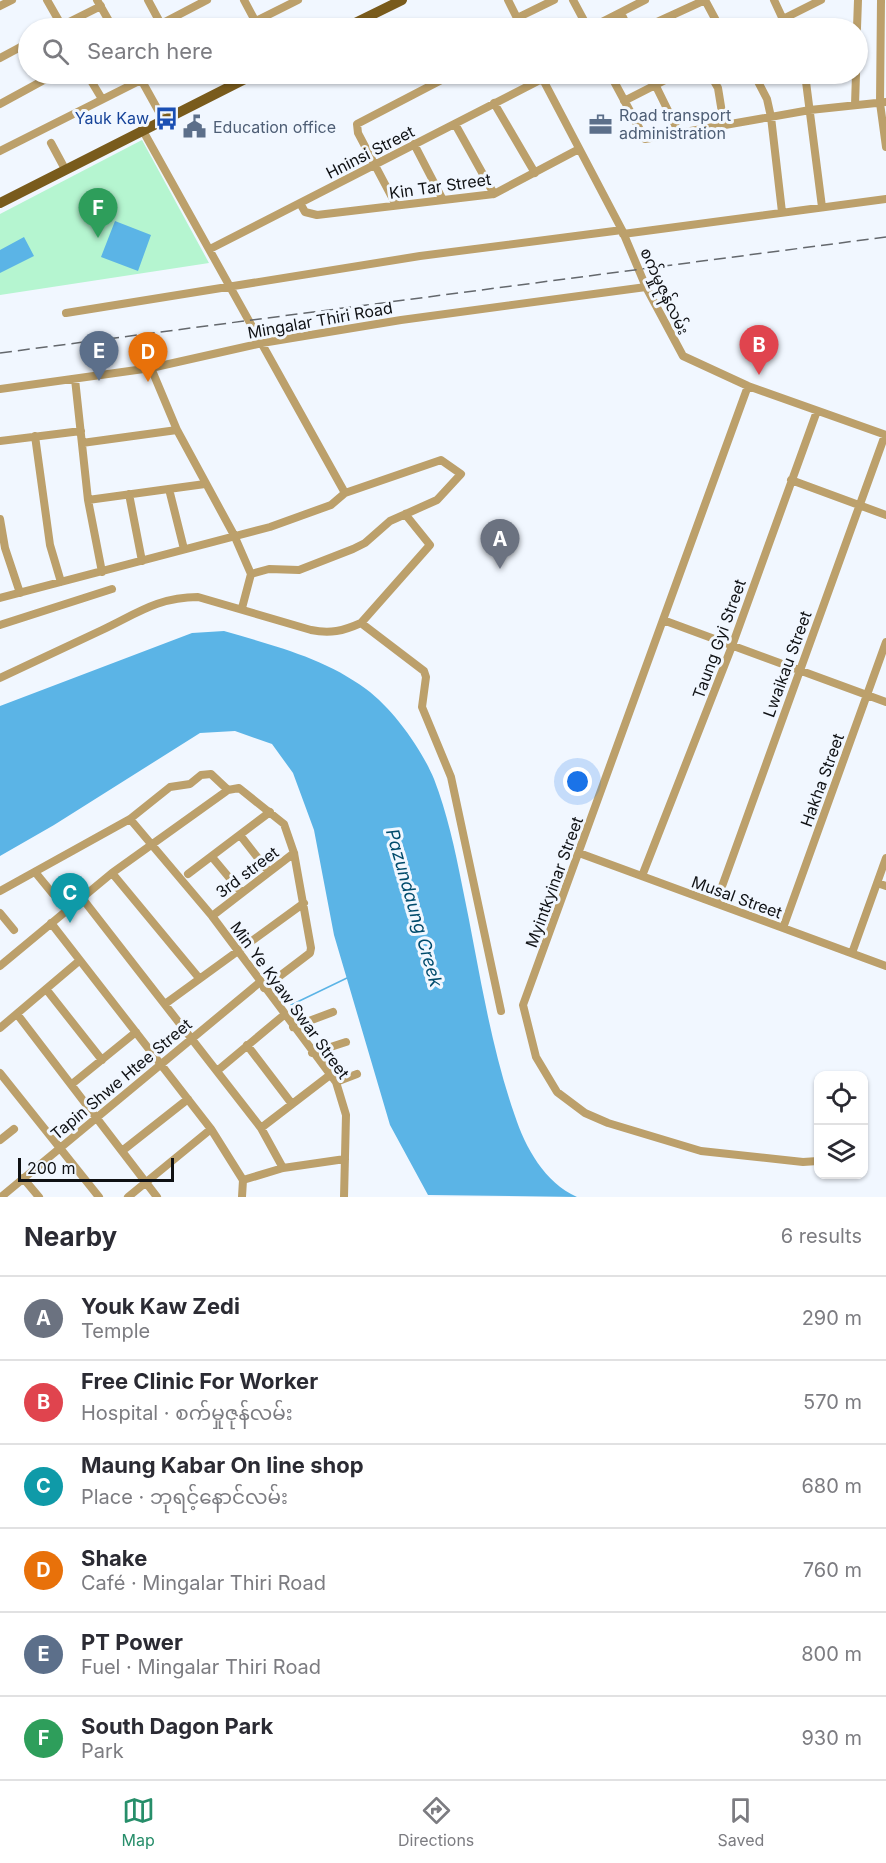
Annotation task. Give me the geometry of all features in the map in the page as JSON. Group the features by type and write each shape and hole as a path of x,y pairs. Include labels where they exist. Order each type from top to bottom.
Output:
{"main road":[{"path":"364,18 396,1"},
{"path":"0,202 235,84"}],"street":[{"path":"0,6 12,0"},
{"path":"47,0 55,18"},
{"path":"148,0 158,18"},
{"path":"176,18 207,0"},
{"path":"244,0 253,18"},
{"path":"268,18 298,0"},
{"path":"508,0 517,18 554,0"},
{"path":"573,0 583,18"},
{"path":"610,18 645,0"},
{"path":"774,0 782,18"},
{"path":"787,18 821,0"},
{"path":"857,18 858,0"},
{"path":"881,0 886,147"},
{"path":"665,18 701,1 713,18"},
{"path":"76,18 99,3 107,18"},
{"path":"621,13 623,18"},
{"path":"0,58 18,48"},
{"path":"0,104 37,84"},
{"path":"93,84 102,99"},
{"path":"0,151 127,84"},
{"path":"144,84 163,119"},
{"path":"396,205 358,133 357,124 433,84"},
{"name":"Hninsi Street","path":"210,249 455,124 527,84"},
{"name":"စက်မှုဇုန်လမ်း","path":"545,84 622,232 646,287 683,356 748,386 885,435"},
{"path":"615,84 645,139 810,110 883,102"},
{"path":"716,84 724,125"},
{"path":"759,84 767,99 771,117 782,212"},
{"path":"806,84 822,207"},
{"path":"855,105 856,84"},
{"path":"624,101 655,85 678,133"},
{"path":"494,103 535,173"},
{"path":"455,124 494,194"},
{"path":"142,129 230,285 247,322 262,343 345,493"},
{"path":"51,143 65,169"},
{"path":"414,144 443,200"},
{"name":"Kin Tar Street","path":"300,203 305,212 316,215 494,194 579,149"},
{"name":"စက်မှုဇုန်လမ်း","path":"622,232 886,199"},
{"path":"66,313 420,256 622,232"},
{"name":"Mingalar Thiri Road","path":"0,389 151,368 262,343 401,320 646,287"},
{"path":"151,368 177,430 234,535 251,574 242,608"},
{"path":"75,379 88,500 102,572"},
{"name":"Myintkyinar Street","path":"748,386 523,1005 536,1057 557,1092 585,1113 608,1123 701,1151 814,1161"},
{"name":"Taung Gyi Street","path":"642,876 732,646 817,411"},
{"path":"82,443 177,430"},
{"path":"0,441 81,431"},
{"name":"Lwaikau Street","path":"716,903 798,670 885,435"},
{"path":"35,436 50,545 61,582"},
{"path":"0,598 270,527 331,505 345,493 441,460 461,474 437,500 390,521 364,543 310,567 299,570 269,569 251,574"},
{"path":"791,480 886,515"},
{"path":"88,500 205,484"},
{"path":"169,489 184,549"},
{"path":"129,494 142,561"},
{"path":"0,678 153,603 198,597 325,633 338,632 361,623 430,545 405,514"},
{"path":"0,519 3,548 20,593"},
{"path":"0,625 112,589"},
{"path":"663,620 886,702"},
{"path":"361,623 424,671 426,677 422,707 451,777 501,1011"},
{"name":"Hakha Street","path":"783,928 886,642"},
{"path":"0,891 130,819 170,787 190,784 201,775 213,775 228,790"},
{"path":"0,966 151,843 228,790 238,788 284,824 294,853 304,903 165,1004"},
{"path":"188,874 270,812"},
{"name":"Min Ye Kyaw Swar Street","path":"130,819 183,878 333,1079 346,1115 344,1196"},
{"path":"240,835 269,872"},
{"name":"3rd street","path":"216,913 294,853"},
{"name":"Musal Street","path":"579,853 886,966"},
{"path":"212,857 242,893"},
{"path":"852,953 886,858"},
{"path":"35,872 53,894"},
{"path":"112,873 199,978"},
{"path":"877,883 886,886"},
{"path":"82,898 261,1128 283,1168"},
{"name":"Tapin Shwe Htee Street","path":"1,1197 161,1064 190,1037 311,951 304,903"},
{"path":"0,913 14,930"},
{"path":"51,923 211,1129 243,1180 242,1197"},
{"path":"0,1028 79,961"},
{"path":"46,989 102,1060"},
{"path":"293,1027 333,1012"},
{"path":"17,1014 157,1197"},
{"path":"217,1071 284,1015"},
{"path":"72,1084 135,1032"},
{"path":"312,1053 346,1042"},
{"path":"247,1045 292,1104"},
{"path":"0,1072 99,1197"},
{"path":"261,1128 292,1104 333,1079 357,1074"},
{"path":"122,1151 188,1099"},
{"path":"0,1140 14,1129"},
{"path":"128,1197 211,1129"},
{"path":"243,1180 283,1168 345,1159"},
{"path":"23,1178 39,1197"},
{"path":"335,1197 344,1196"}],"green space":[{"path":"142,140 209,263 0,295 0,214"}],"water":[{"path":"115,221 151,235 138,271 101,257"},
{"path":"24,237 34,256 0,273 0,250"},
{"name":"Pazundaung Creek","path":"224,631 298,654 350,678 386,707 422,755 434,779 450,831 491,1030 515,1116 524,1140 538,1163 555,1183 577,1197 428,1195 390,1125 334,935 314,830 293,773 272,744 235,731 200,733 54,825 0,856 0,706 192,633"}],"waterway":[{"path":"291,1005 347,978"}],"railway":[{"path":"0,353 886,237"}],"place":[{"name":"Yauk Kaw","path":"167,118"},
{"name":"Road transport administration","path":"601,124"},
{"name":"Education office","path":"195,127"},
{"name":"South Dagon Park","path":"98,238"},
{"name":"Free Clinic For Worker","path":"759,375"},
{"name":"PT Power","path":"99,381"},
{"name":"Shake","path":"148,382"},
{"name":"Youk Kaw Zedi","path":"500,569"},
{"name":"Maung Kabar On line shop","path":"70,923"}]}
